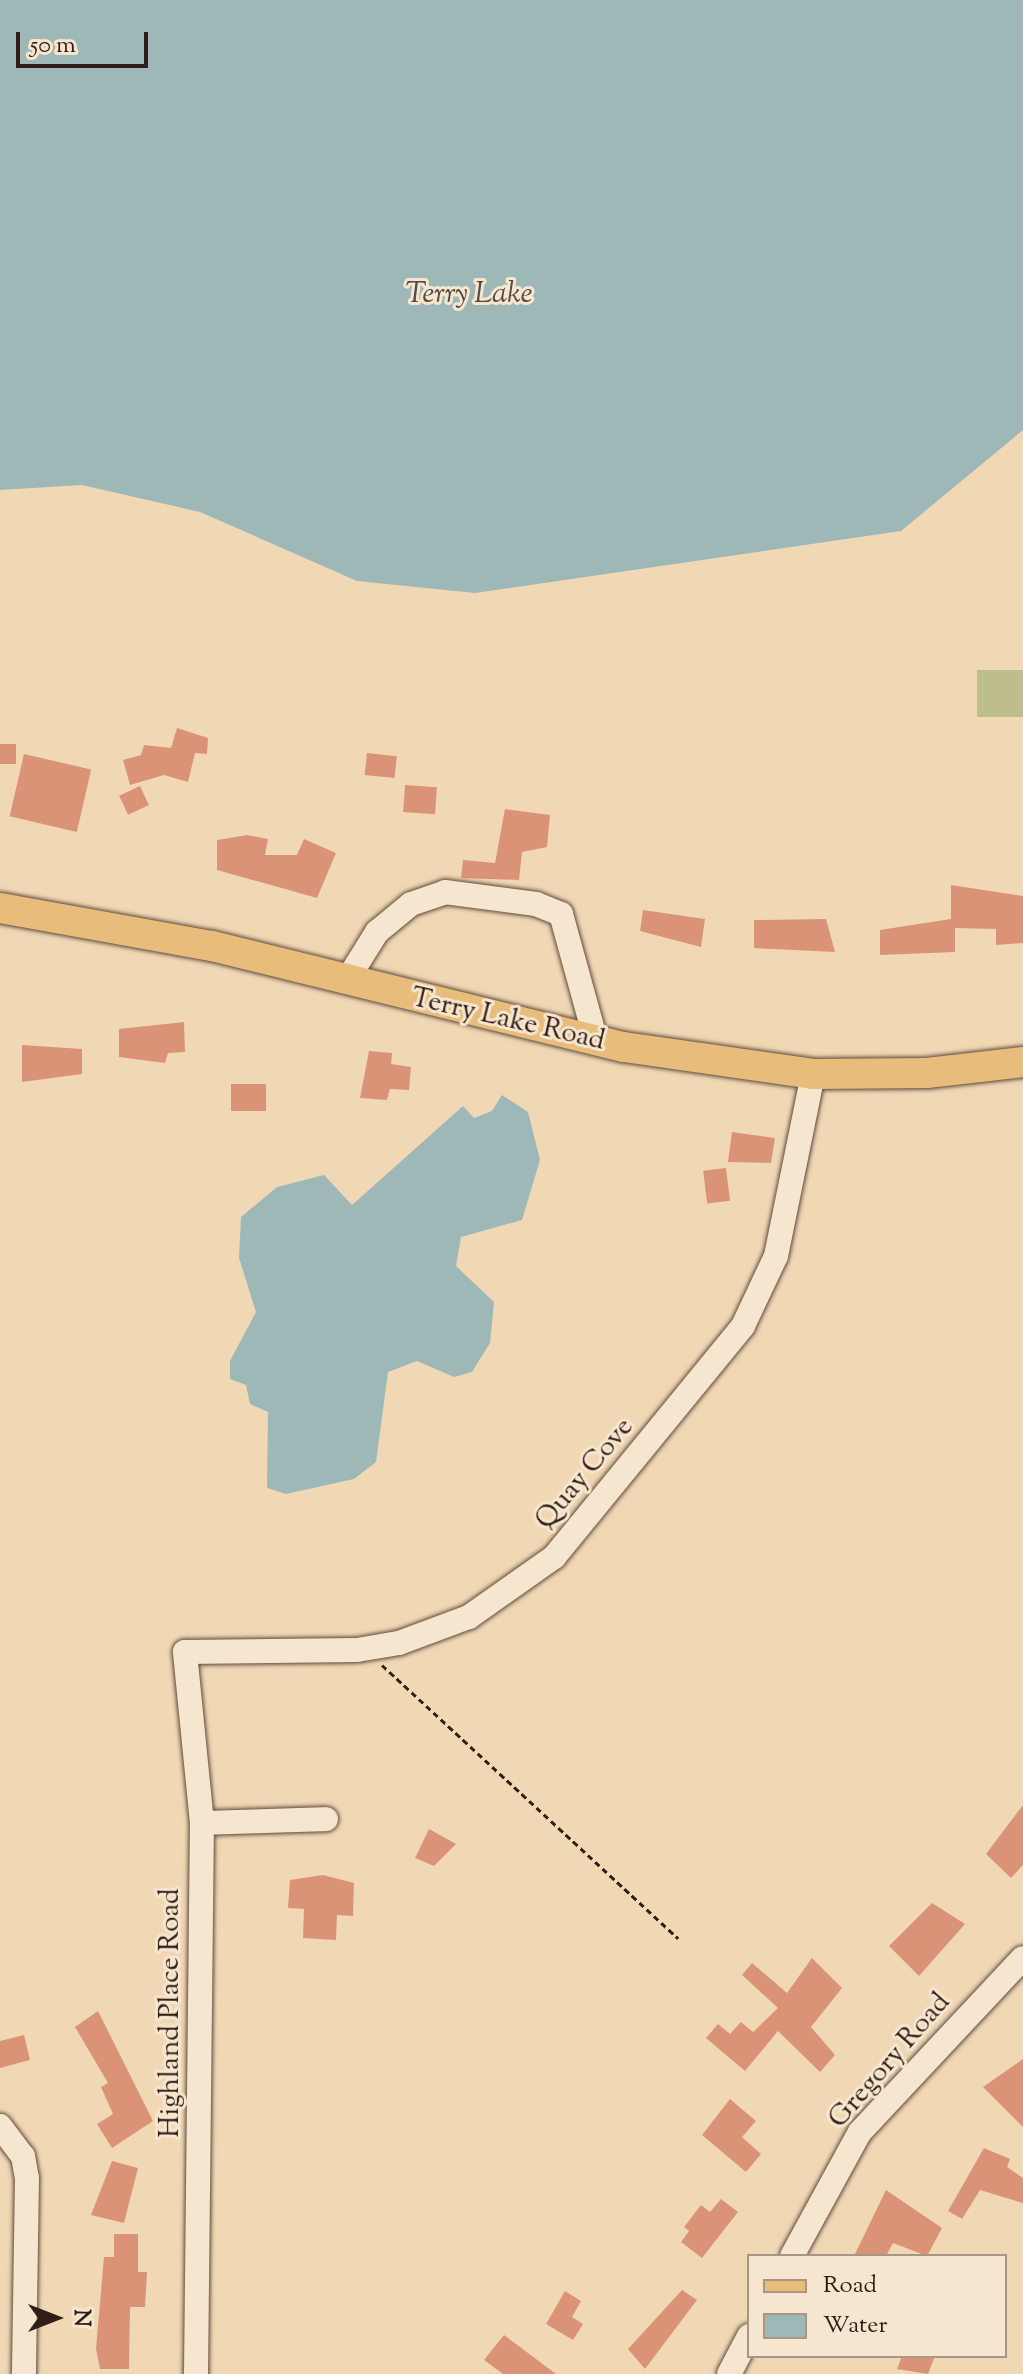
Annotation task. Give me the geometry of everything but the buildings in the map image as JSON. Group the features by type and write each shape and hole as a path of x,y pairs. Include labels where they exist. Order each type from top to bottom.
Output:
{"main road":[{"name":"Terry Lake Road","path":"0,908 212,946 596,1041 813,1074 927,1073 1023,1062"}],"street":[{"path":"347,980 377,932 411,904 445,892 536,904 561,914 596,1041"},
{"name":"Quay Cove","path":"185,1652 372,1648 469,1617 554,1557 743,1326 776,1256 813,1074"},
{"name":"Highland Place Road","path":"185,1652 202,1823 196,2374"},
{"path":"202,1823 326,1819"},
{"name":"Gregory Road","path":"793,2254 860,2132 1023,1958"},
{"path":"6,2131 27,2178 24,2374"},
{"path":"729,2374 747,2340"}],"path":[{"path":"372,1648 384,1670 678,1938"}],"green space":[{"path":"977,670 1023,670 1023,717 977,717"}],"water":[{"name":"Terry Lake","path":"0,0 1023,0 1023,430 901,531 475,593 357,581 200,512 82,485 0,490"},
{"path":"502,1095 528,1112 540,1160 522,1220 461,1237 456,1266 494,1302 490,1343 472,1372 454,1377 417,1361 388,1372 376,1462 354,1479 286,1494 267,1488 268,1412 250,1404 246,1385 230,1379 230,1361 256,1312 239,1258 241,1217 277,1187 324,1175 352,1205 463,1106 474,1118 492,1111"}]}
